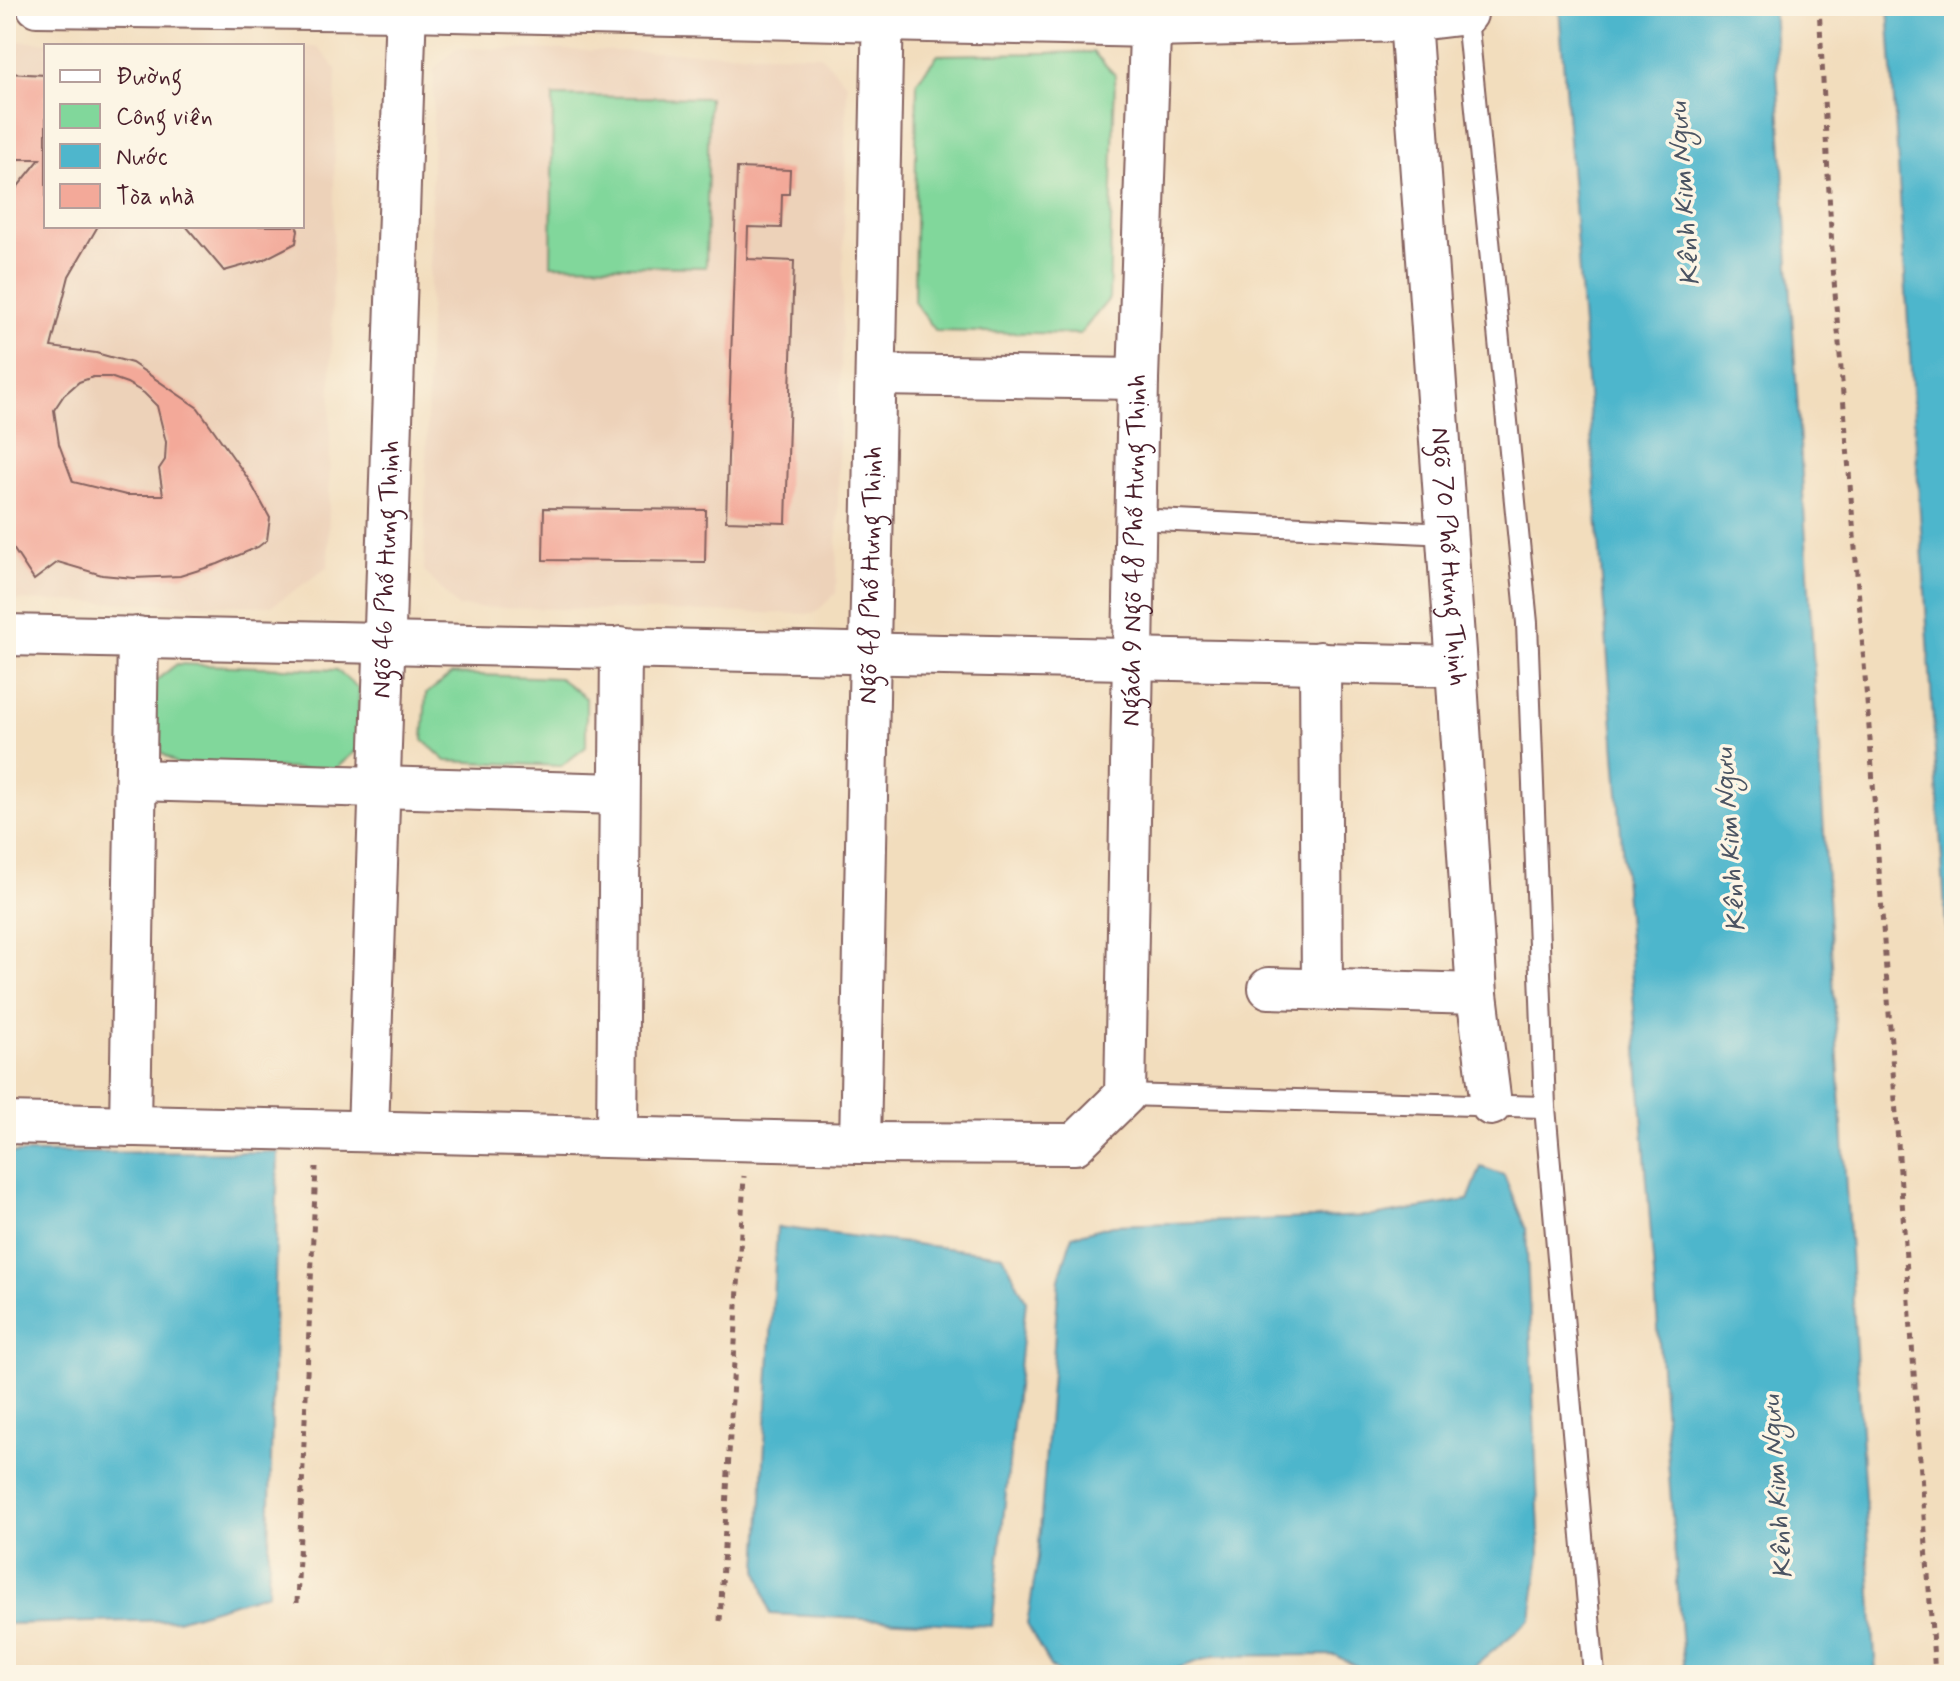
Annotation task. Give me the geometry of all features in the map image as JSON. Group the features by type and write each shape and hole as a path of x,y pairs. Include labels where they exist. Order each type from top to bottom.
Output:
{"street":[{"path":"37,6 1151,16 1466,10"},
{"name":"Ngõ 46 Phố Hưng Thịnh","path":"368,1131 406,8"},
{"name":"Ngõ 48 Phố Hưng Thịnh","path":"860,1143 883,13"},
{"name":"Ngõ 70 Phố Hưng Thịnh","path":"1409,13 1477,994 1491,1105"},
{"name":"Ngách 9 Ngõ 48 Phố Hưng Thịnh","path":"1125,1095 1138,379 1151,16"},
{"path":"876,375 1138,379"},
{"path":"6,635 1456,666"},
{"path":"130,1126 138,637"},
{"path":"617,1137 621,647"},
{"path":"1320,662 1322,989"},
{"path":"136,780 619,794"},
{"path":"1269,988 1477,994"},
{"path":"6,1123 860,1143 1075,1144 1125,1095"}],"lane":[{"path":"1466,10 1527,623 1545,1107 1594,1675"},
{"path":"1135,519 1447,534"},
{"path":"1125,1095 1545,1107"}],"path":[{"path":"1819,6 1833,267 1870,740 1935,1675"},
{"path":"297,1603 317,1130"},
{"path":"720,1621 746,1139"}],"shaded area":[{"path":"6,41 149,44 44,44 44,228 304,228 304,47 318,47 336,69 328,567 272,606 6,600"},
{"path":"456,48 821,55 847,84 836,593 814,614 458,607 424,571 434,69"}],"green space":[{"path":"1093,52 1115,75 1109,299 1080,334 936,331 914,302 917,81 938,55"},
{"path":"553,96 709,98 706,267 551,265"},
{"path":"177,664 337,670 359,689 358,749 334,770 178,765 149,743 150,685"},
{"path":"452,674 559,678 586,698 586,747 561,766 446,761 423,740 426,694"}],"water":[{"name":"Kênh Kim Ngưu","path":"1559,6 1773,6 1876,1675 1684,1675"},
{"path":"1888,6 1954,6 1954,1052"},
{"path":"278,1152 268,1593 177,1620 6,1624 6,1153"},
{"path":"1481,1167 1504,1175 1526,1229 1540,1555 1531,1619 1469,1671 1460,1675 1372,1675 1335,1655 1214,1656 1157,1675 1062,1675 1050,1666 1027,1624 1038,1558 1059,1279 1072,1236 1113,1225 1373,1216 1468,1200"},
{"path":"777,1227 1003,1255 1026,1301 992,1626 770,1614 758,1569"}],"building":[{"path":"6,73 44,75 44,228 97,228 69,276 51,347 96,353 132,363 198,408 249,480 270,518 267,540 258,547 180,576 134,578 102,575 58,562 34,580 9,542 6,535 6,209 15,190 40,159 6,159","holes":["93,377 110,377 144,393 157,406 166,442 165,460 159,469 163,495 126,495 73,482 59,444 54,410 64,395 79,382"]},
{"path":"737,168 790,170 789,194 782,194 781,228 748,227 747,259 794,261 786,523 726,521"},
{"path":"188,228 297,228 296,243 263,260 224,271"},
{"path":"544,508 706,510 705,562 543,560"}]}
